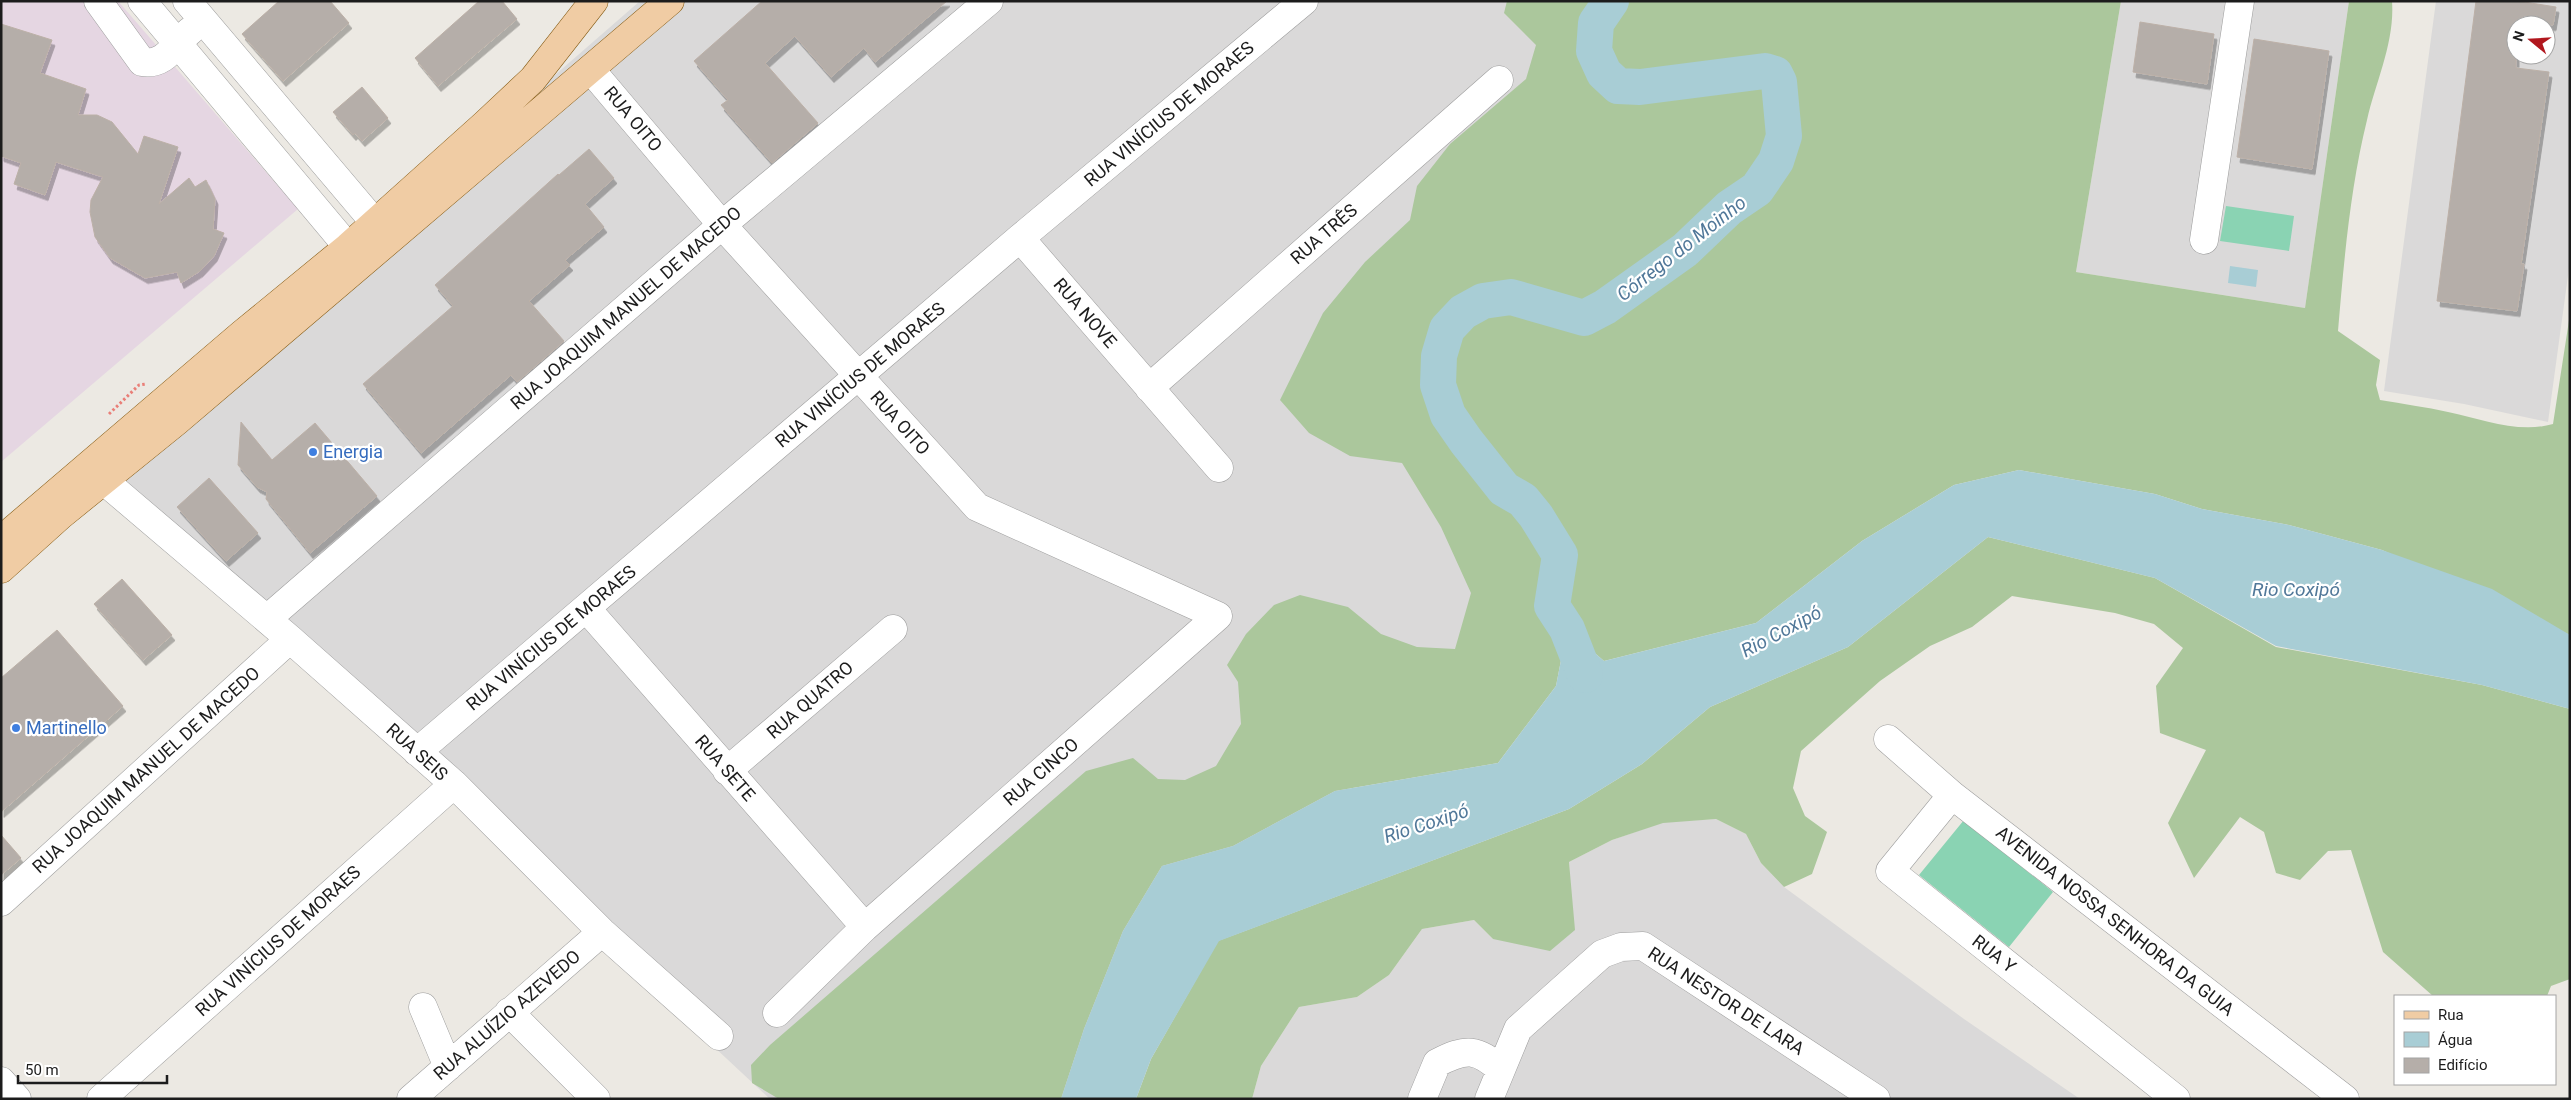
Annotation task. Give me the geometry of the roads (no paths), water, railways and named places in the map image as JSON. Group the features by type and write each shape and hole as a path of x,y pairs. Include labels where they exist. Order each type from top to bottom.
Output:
{"main road":[{"path":"1,569 104,480 156,422 242,334 348,248 533,78 594,1"},
{"path":"1,540 156,422 592,70 670,1"}],"street":[{"path":"98,1 142,62 152,63 163,60 177,43 191,7"},
{"name":"RUA JOAQUIM MANUEL DE MACEDO","path":"267,619 722,225 989,1"},
{"name":"RUA VINÍCIUS DE MORAES","path":"417,752 1020,238 1304,1"},
{"path":"2204,240 2240,1"},
{"path":"150,11 191,7"},
{"path":"191,7 375,223"},
{"path":"129,44 150,11"},
{"path":"150,11 348,248"},
{"name":"RUA OITO","path":"592,70 722,225 977,506 1218,616"},
{"name":"RUA TRÊS","path":"1149,388 1499,80"},
{"name":"RUA NOVE","path":"1020,238 1219,468"},
{"name":"RUA SEIS","path":"104,480 267,619 454,784 602,932 719,1036"},
{"name":"RUA SETE","path":"586,608 727,772 865,927"},
{"name":"RUA CINCO","path":"777,1013 865,927 1218,616"},
{"name":"RUA QUATRO","path":"727,772 893,628"},
{"name":"RUA JOAQUIM MANUEL DE MACEDO","path":"1,902 290,639"},
{"name":"AVENIDA NOSSA SENHORA DA GUIA","path":"1888,740 1952,795 2345,1099"},
{"name":"RUA VINÍCIUS DE MORAES","path":"102,1099 454,784"},
{"name":"RUA Y","path":"1952,795 1890,872 2176,1099"},
{"name":"RUA ALUÍZIO AZEVEDO","path":"411,1099 602,932"},
{"name":"RUA NESTOR DE LARA","path":"1489,1099 1518,1029 1602,954 1621,947 1643,946 1876,1099"},
{"path":"423,1007 448,1067"},
{"path":"510,1012 596,1099"},
{"path":"1422,1099 1437,1063 1453,1055 1470,1053 1484,1055 1501,1070"},
{"path":"1,1081 17,1099"}],"water":[{"path":"2230,266 2258,270 2256,287 2228,283"},
{"name":"Rio Coxipó","path":"2019,470 2155,494 2202,509 2289,525 2382,550 2492,589 2570,635 2570,709 2482,685 2276,646 2155,578 1988,537 1848,647 1710,707 1642,764 1569,809 1219,941 1151,1059 1136,1099 1061,1099 1084,1029 1123,931 1162,866 1233,846 1335,791 1498,763 1556,686 1567,629 1604,661 1756,623 1862,541 1954,485"}],"waterway":[{"name":"Córrego do Moinho","path":"1585,675 1567,629 1552,606 1560,555 1536,516 1523,500 1504,489 1448,415 1438,385 1439,356 1447,329 1463,312 1483,301 1511,297 1584,318 1605,307 1685,250 1729,208 1757,189 1776,161 1784,136 1779,82 1775,74 1765,71 1640,87 1618,86 1604,73 1594,51 1596,23 1611,1"}],"place":[{"name":"Energia","path":"313,452"},
{"name":"Martinello","path":"16,728"}]}
